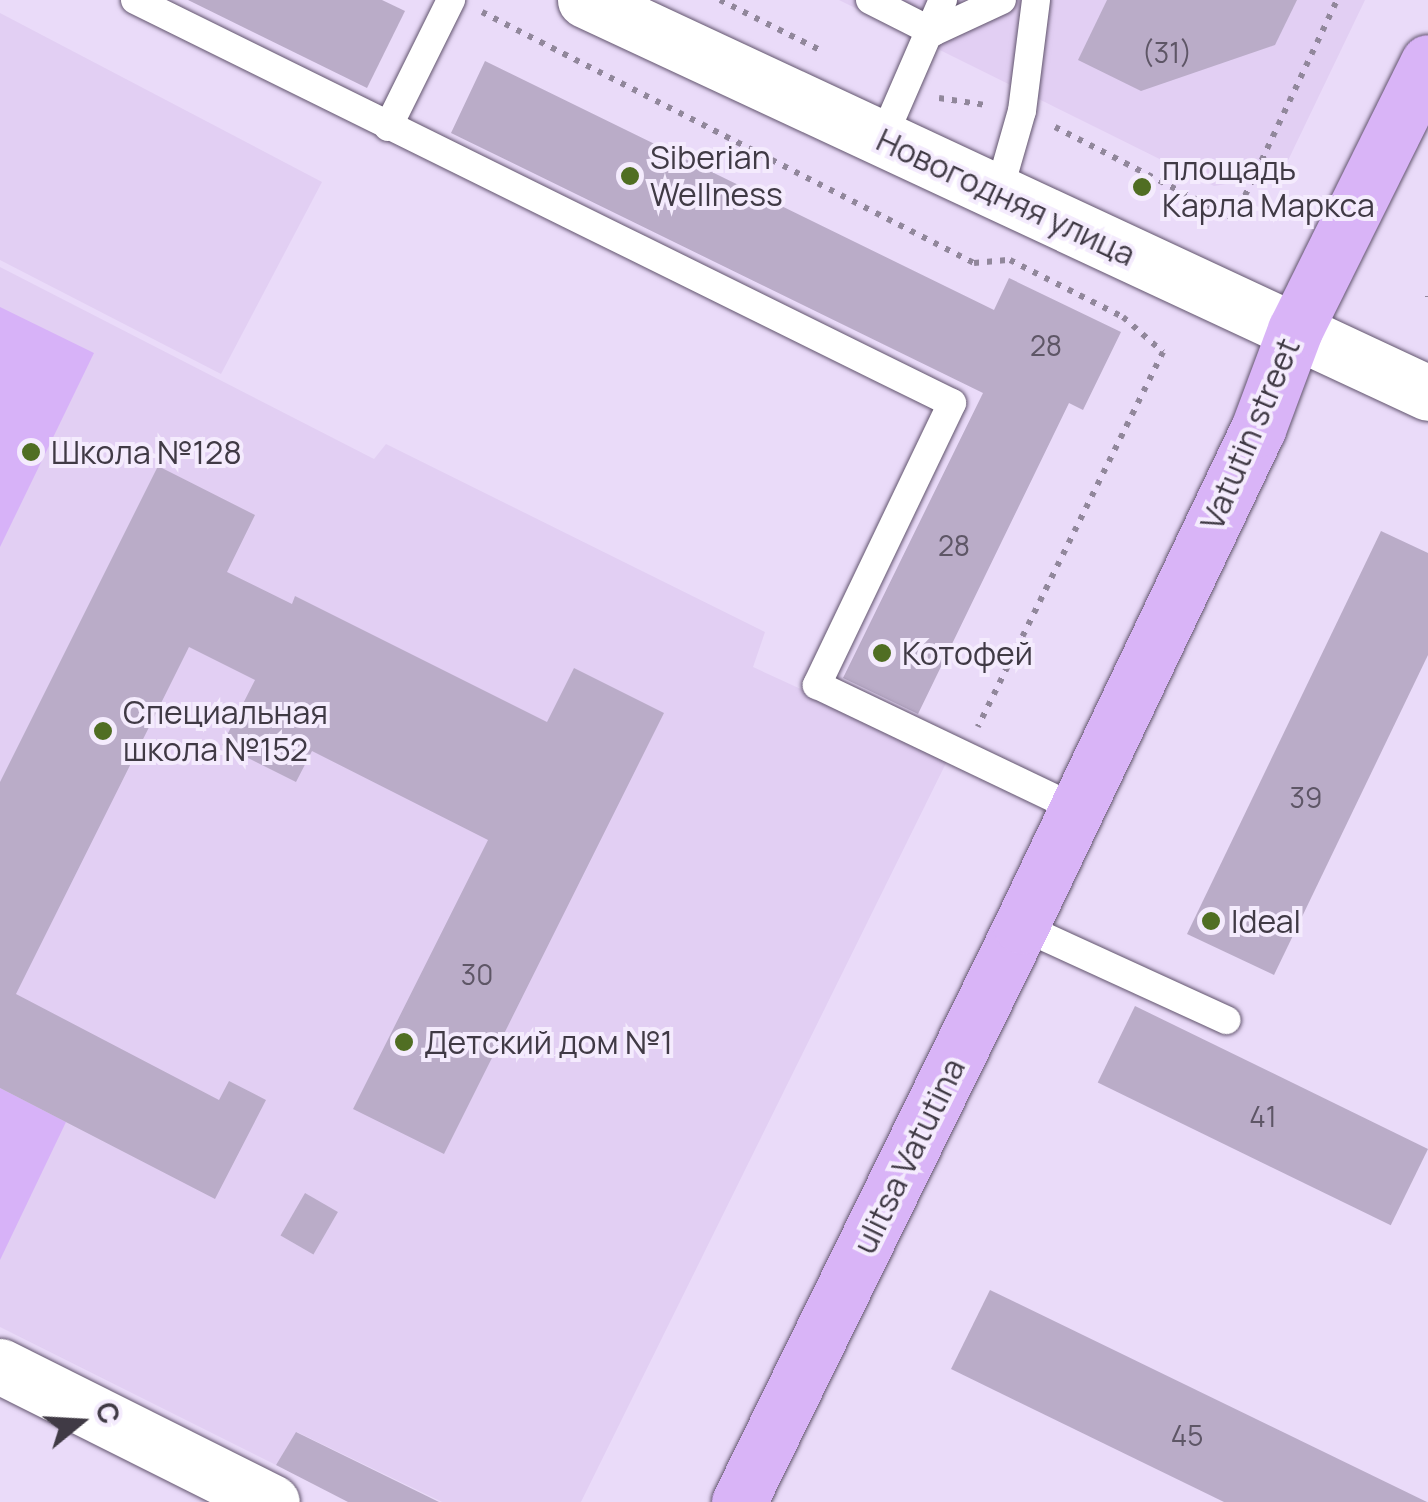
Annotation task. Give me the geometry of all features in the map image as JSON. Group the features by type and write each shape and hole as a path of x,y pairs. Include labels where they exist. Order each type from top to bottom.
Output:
{"main road":[{"name":"Vatutin street","path":"1077,808 1258,428 1295,330 1428,62"},
{"name":"ulitsa Vatutina","path":"739,1502 1077,808"}],"street":[{"name":"Новогодняя улица","path":"585,0 893,116 1000,191 1428,393"},
{"path":"0,1366 272,1502"}],"lane":[{"path":"136,0 952,402 817,685 1077,808"},
{"path":"870,0 932,32"},
{"path":"893,116 943,0"},
{"path":"932,32 1002,0"},
{"path":"1000,191 1022,111 1036,0"},
{"path":"388,127 464,4"},
{"path":"1021,926 1226,1020"}],"path":[{"path":"720,0 837,59"},
{"path":"893,116 1022,111 1234,219 1337,0"},
{"path":"464,4 974,264 1010,260 1123,317 1164,352 964,755"}],"shaded area":[{"path":"839,0 1365,0 1281,175 1214,186"},
{"path":"0,13 322,182 221,374 0,260"},
{"name":"Детский дом №1","path":"0,267 374,459 386,444 765,632 753,667 949,757 581,1502 442,1502 297,1432 276,1465 0,1327"},
{"path":"0,307 94,353 0,547"},
{"path":"0,1088 66,1122 0,1260"}],"building":[{"path":"188,0 382,0 405,11 367,88"},
{"path":"1107,0 1297,0 1275,45 1141,91 1078,60"},
{"path":"485,61 994,310 1009,278 1121,332 1083,410 1069,403 918,714 843,678 983,393 451,133"},
{"path":"158,466 255,515 227,572 292,604 295,596 547,722 574,668 664,713 444,1154 353,1109 488,840 312,751 296,782 222,745 255,680 189,647 16,994 219,1100 229,1081 266,1100 215,1199 0,1088 0,782"},
{"path":"1381,531 1428,553 1428,655 1274,975 1187,934"},
{"path":"1135,1006 1428,1149 1391,1225 1098,1082"},
{"path":"305,1193 338,1212 313,1254 280,1235"},
{"path":"990,1290 1427,1502 1224,1502 951,1369"},
{"path":"296,1432 439,1502 348,1502 276,1465"}],"place":[{"name":"Siberian Wellness","path":"630,176"},
{"name":"площадь Карла Маркса","path":"1142,187"},
{"name":"Школа №128","path":"31,452"},
{"name":"Котофей","path":"882,653"},
{"name":"Специальная школа №152","path":"103,731"},
{"name":"Ideal","path":"1211,921"},
{"name":"Детский дом №1","path":"404,1042"}]}
